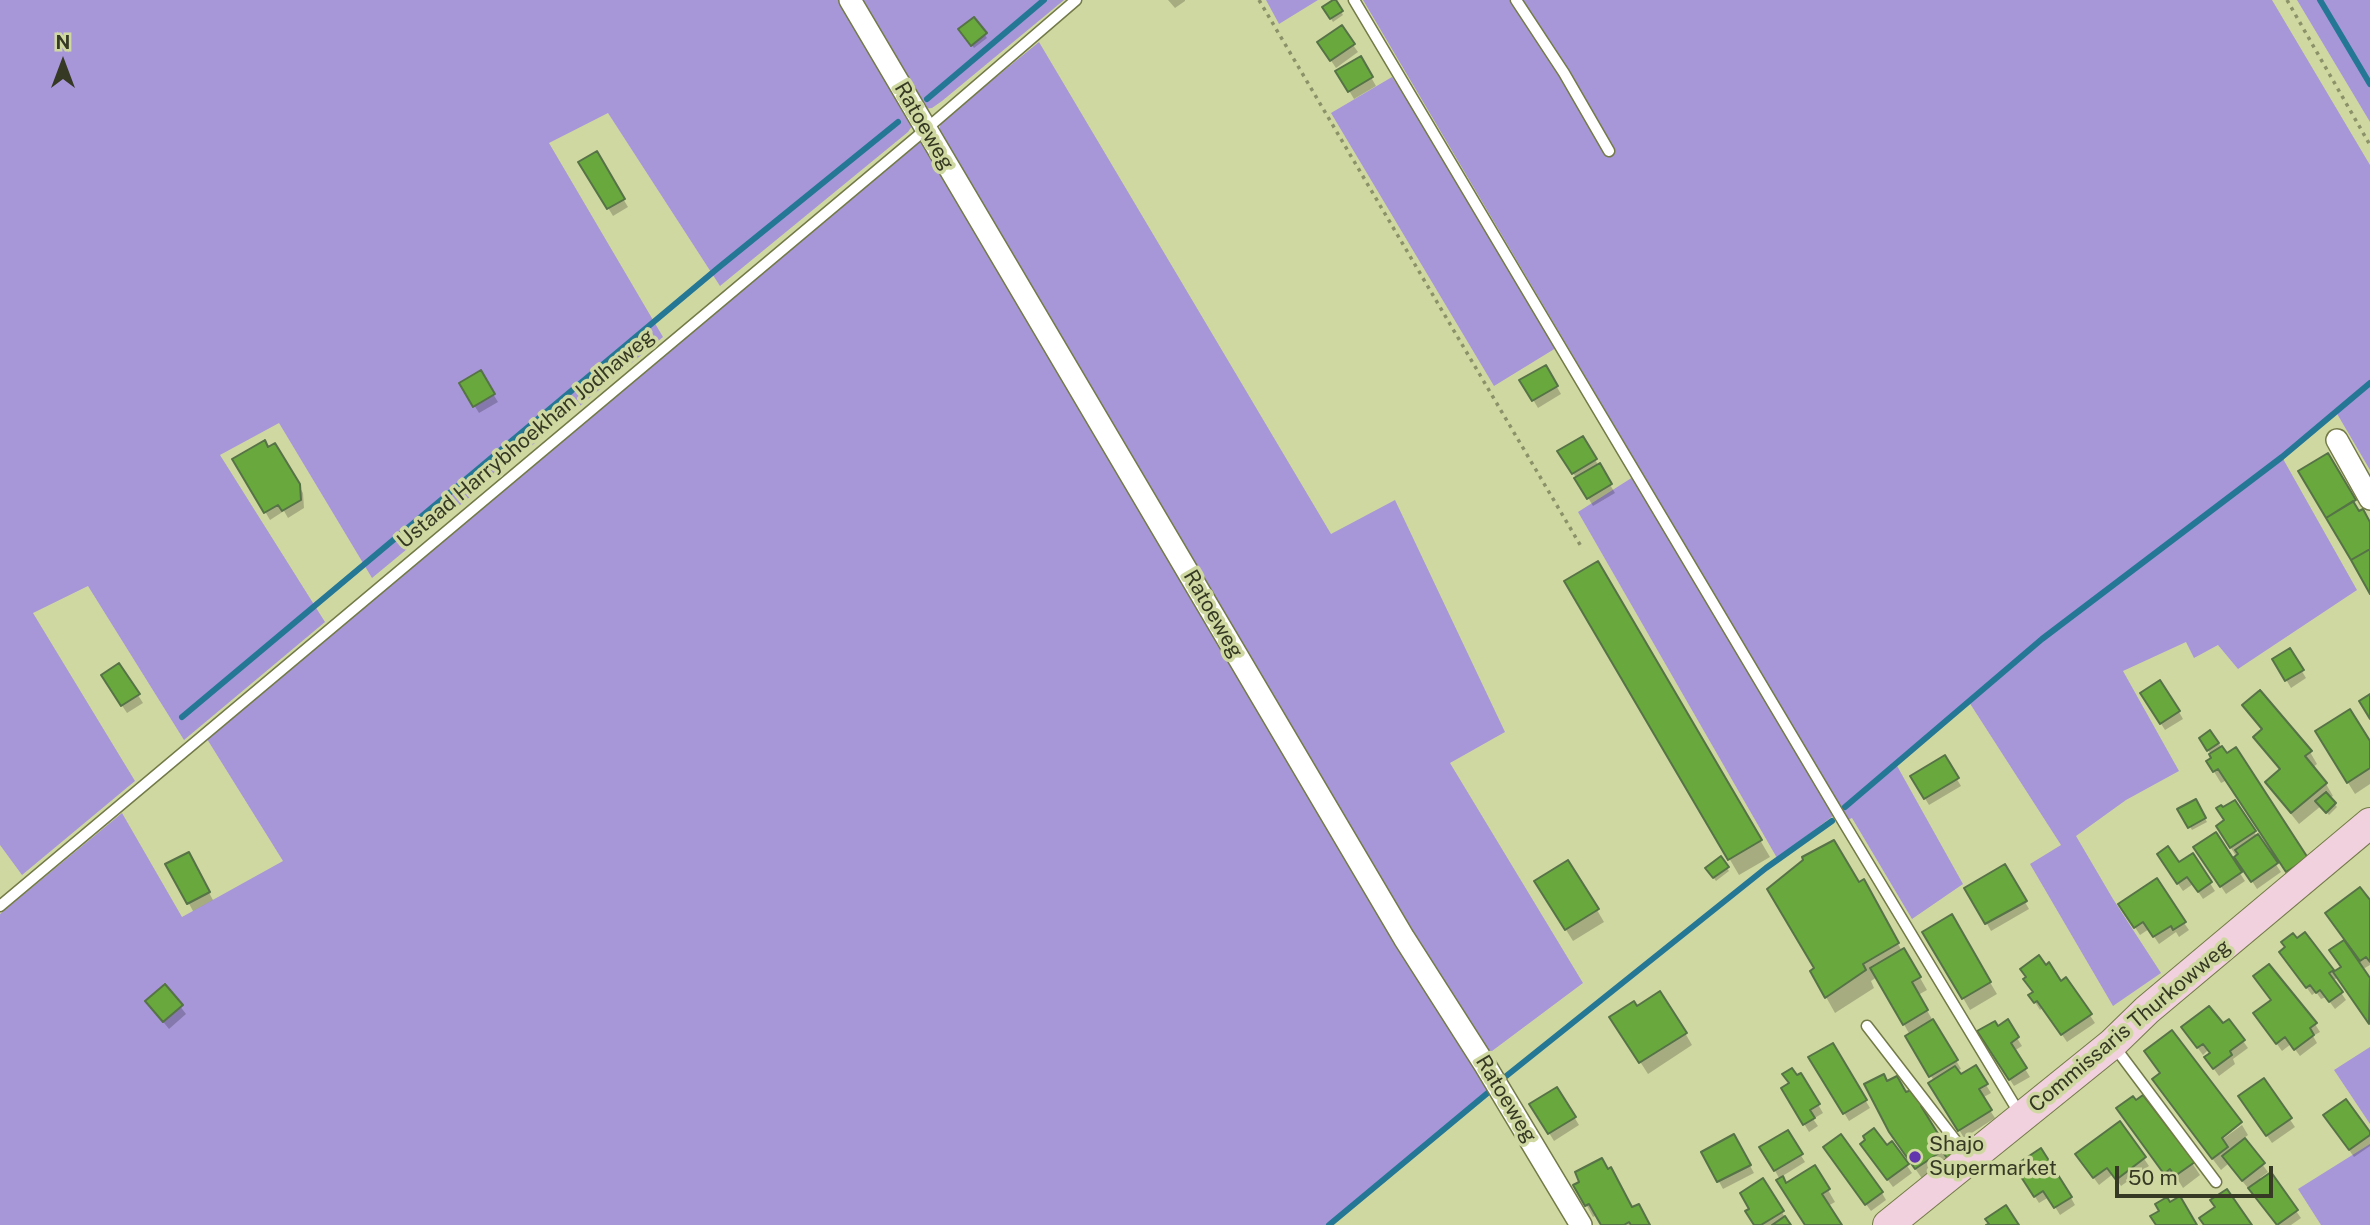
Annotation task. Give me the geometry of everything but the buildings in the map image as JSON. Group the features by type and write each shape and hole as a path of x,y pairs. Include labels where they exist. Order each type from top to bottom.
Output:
{"main road":[{"name":"Commissaris Thurkowweg","path":"1888,1225 2112,1044 2147,1010 2370,823"}],"street":[{"name":"Ratoeweg","path":"850,0 1404,938 1485,1065 1581,1225"},
{"path":"2337,440 2370,499"}],"lane":[{"name":"Ustaad Harrybhoekhan Jodhaweg","path":"0,906 925,130 1076,0"},
{"path":"1354,0 2022,1118"},
{"path":"1516,0 1564,73 1609,150"},
{"path":"1867,1026 1969,1158"},
{"path":"2112,1044 2216,1182"}],"path":[{"path":"1259,0 1582,548"},
{"path":"2287,0 2370,145"}],"shaded area":[{"path":"0,0 842,0 911,118 912,126 720,286 608,113 549,143 663,337 372,578 279,423 220,455 325,622 184,740 88,586 33,613 135,781 22,875 0,845"},
{"path":"856,0 1064,0 942,101 932,108 923,109"},
{"path":"1266,0 1318,0 1279,24"},
{"path":"1363,0 2272,0 2370,165 2370,470 2336,412 2282,457 2357,590 2238,669 2218,645 2194,658 2186,642 2123,671 2179,771 2126,800 2076,836 2161,973 2113,1006 2030,864 2061,845 1969,702 1896,764 1963,884 1912,919 1852,818 1847,820"},
{"path":"2297,0 2370,0 2370,122"},
{"path":"1039,42 1331,534 1395,500 1505,732 1450,763 1583,983 1492,1051 1481,1050 938,136 941,122"},
{"path":"1392,77 1423,123 1556,348 1494,386 1331,113"},
{"path":"922,138 1490,1091 1329,1225 0,1225 0,914 122,813 182,917 283,861 207,739"},
{"path":"1633,477 1833,816 1777,858 1578,512"},
{"path":"2370,1047 2370,1124 2334,1070"},
{"path":"2370,1144 2370,1225 2321,1225 2298,1189"}],"waterway":[{"path":"927,99 1044,0"},
{"path":"2320,0 2370,84"},
{"path":"182,717 718,268 898,122"},
{"path":"1845,807 2042,639 2282,457 2370,383"},
{"path":"1505,1077 1766,868 1832,821"},
{"path":"1329,1225 1490,1091"}],"place":[{"name":"Shajo Supermarket","path":"1915,1157"}]}
